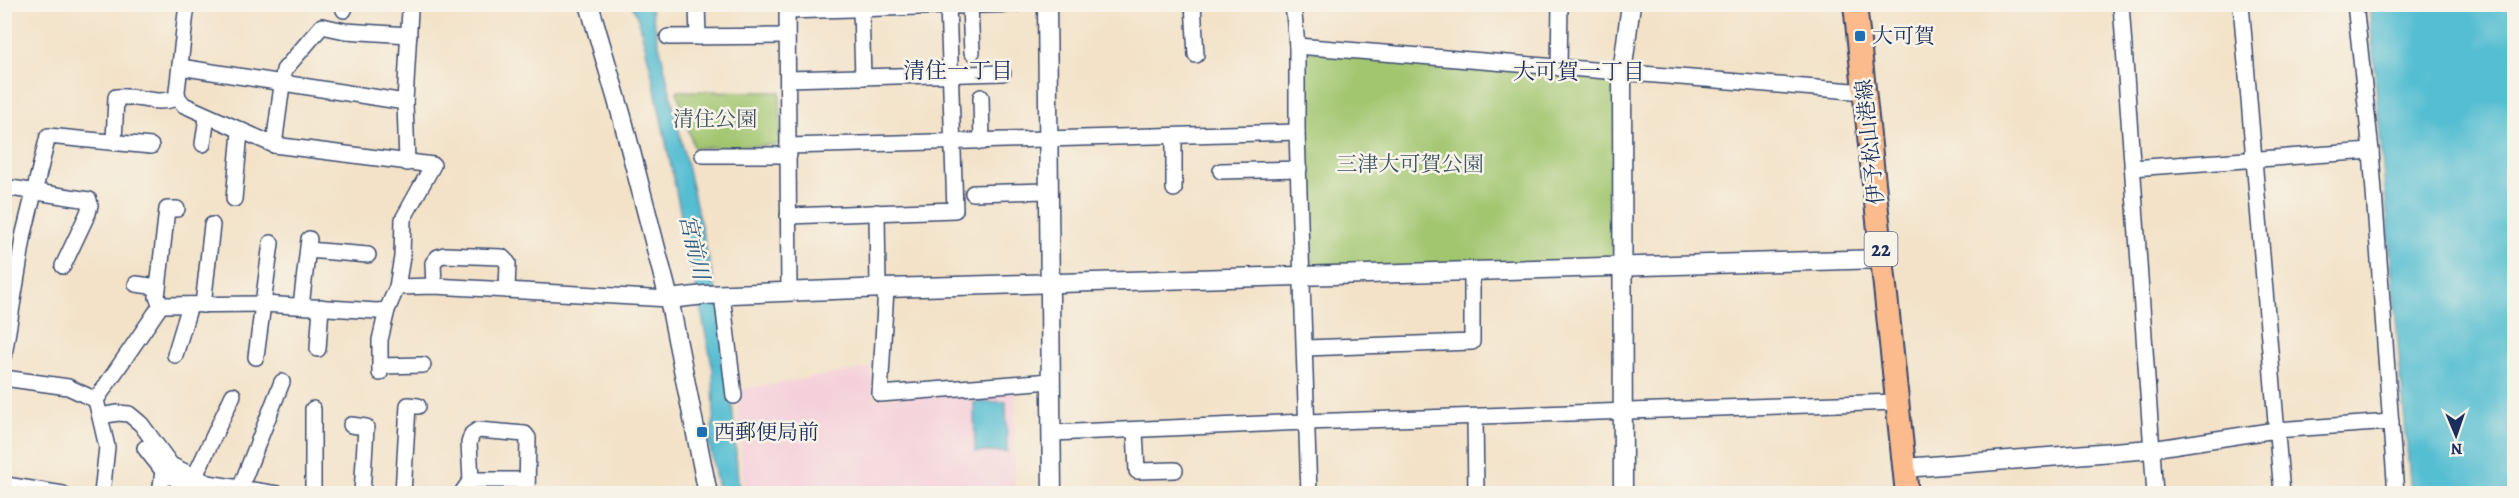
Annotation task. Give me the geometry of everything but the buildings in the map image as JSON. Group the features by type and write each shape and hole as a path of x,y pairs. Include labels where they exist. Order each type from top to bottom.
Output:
{"main road":[{"name":"伊予松山港線","path":"1855,4 1907,494"}],"street":[{"path":"187,4 178,98 184,105 274,146 433,165 403,219 402,256 397,287 387,310 380,340 380,370 423,365"},
{"path":"589,4 622,117 669,298 708,494"},
{"path":"697,4 698,37"},
{"path":"789,292 787,8 861,9 1016,4"},
{"path":"1047,4 1052,494"},
{"path":"1193,4 1196,55"},
{"path":"1293,4 1297,46 1297,132 1309,494"},
{"path":"1559,68 1560,4"},
{"path":"1623,494 1622,73 1631,4"},
{"path":"2121,4 2155,494"},
{"path":"2241,4 2282,494"},
{"path":"2355,4 2371,151 2396,494"},
{"path":"788,216 955,210 948,6"},
{"path":"972,52 976,6"},
{"path":"861,9 863,77"},
{"path":"407,162 405,102 410,10"},
{"path":"274,146 284,70 322,26 345,31 409,35"},
{"path":"668,37 787,36"},
{"path":"1297,46 1864,92"},
{"path":"180,67 405,102"},
{"path":"788,79 1003,74"},
{"path":"114,142 116,97 128,96 157,102 178,98"},
{"path":"981,97 982,142"},
{"path":"203,144 207,117"},
{"path":"234,199 240,132"},
{"path":"703,155 953,143 1297,132"},
{"path":"4,355 24,233 48,136 151,146"},
{"path":"1174,136 1174,189"},
{"path":"2132,168 2371,151"},
{"path":"1221,171 1299,170"},
{"path":"4,187 89,200 88,213 63,266"},
{"path":"973,193 1048,191"},
{"path":"161,305 157,297 167,208 177,209"},
{"path":"877,212 882,288 880,394 1051,381"},
{"path":"175,355 197,305 212,225"},
{"path":"256,357 271,243"},
{"path":"301,306 309,245 368,255"},
{"path":"434,286 434,263 438,257 444,255 502,257 508,263 507,290"},
{"path":"397,287 434,286 669,298 882,288 1882,259"},
{"path":"1305,348 1472,342 1472,272"},
{"path":"136,284 158,287"},
{"path":"721,294 734,396"},
{"path":"161,305 262,304 387,310"},
{"path":"102,494 106,447 96,400 161,305"},
{"path":"318,349 321,307"},
{"path":"4,378 68,387 96,400"},
{"path":"241,486 282,382"},
{"path":"195,476 233,395"},
{"path":"1052,433 1896,402"},
{"path":"403,494 408,405 418,405"},
{"path":"313,409 313,494"},
{"path":"100,416 129,414 141,424 171,465 208,483 241,486 277,494"},
{"path":"1475,417 1476,494"},
{"path":"1904,468 2152,449 2277,430 2391,422"},
{"path":"351,425 366,426 362,494"},
{"path":"461,494 471,480 469,443 472,434 478,430 525,434 528,438 527,487 471,480"},
{"path":"1135,430 1137,471 1167,474"},
{"path":"145,448 163,471 198,494"},
{"path":"160,494 163,471"},
{"path":"6,485 63,494"}],"shaded area":[{"path":"870,368 874,398 1015,390 1015,493 744,493 737,390"}],"green space":[{"name":"三津大可賀公園","path":"1302,50 1618,76 1617,263 1308,271"},
{"name":"清住公園","path":"677,91 780,92 781,145 694,148"}],"water":[{"name":"宮前川","path":"632,5 650,5 720,309 729,363 739,493 719,493 709,442 714,420 713,369 651,70 639,21"},
{"path":"2369,5 2514,5 2514,493 2411,493"},
{"path":"974,402 1006,402 1007,452 975,452"}],"place":[{"name":"大可賀","path":"1860,36"},
{"name":"西郵便局前","path":"702,432"}],"district":[{"name":"清住一丁目","path":"958,71"},
{"name":"大可賀一丁目","path":"1579,72"}]}
